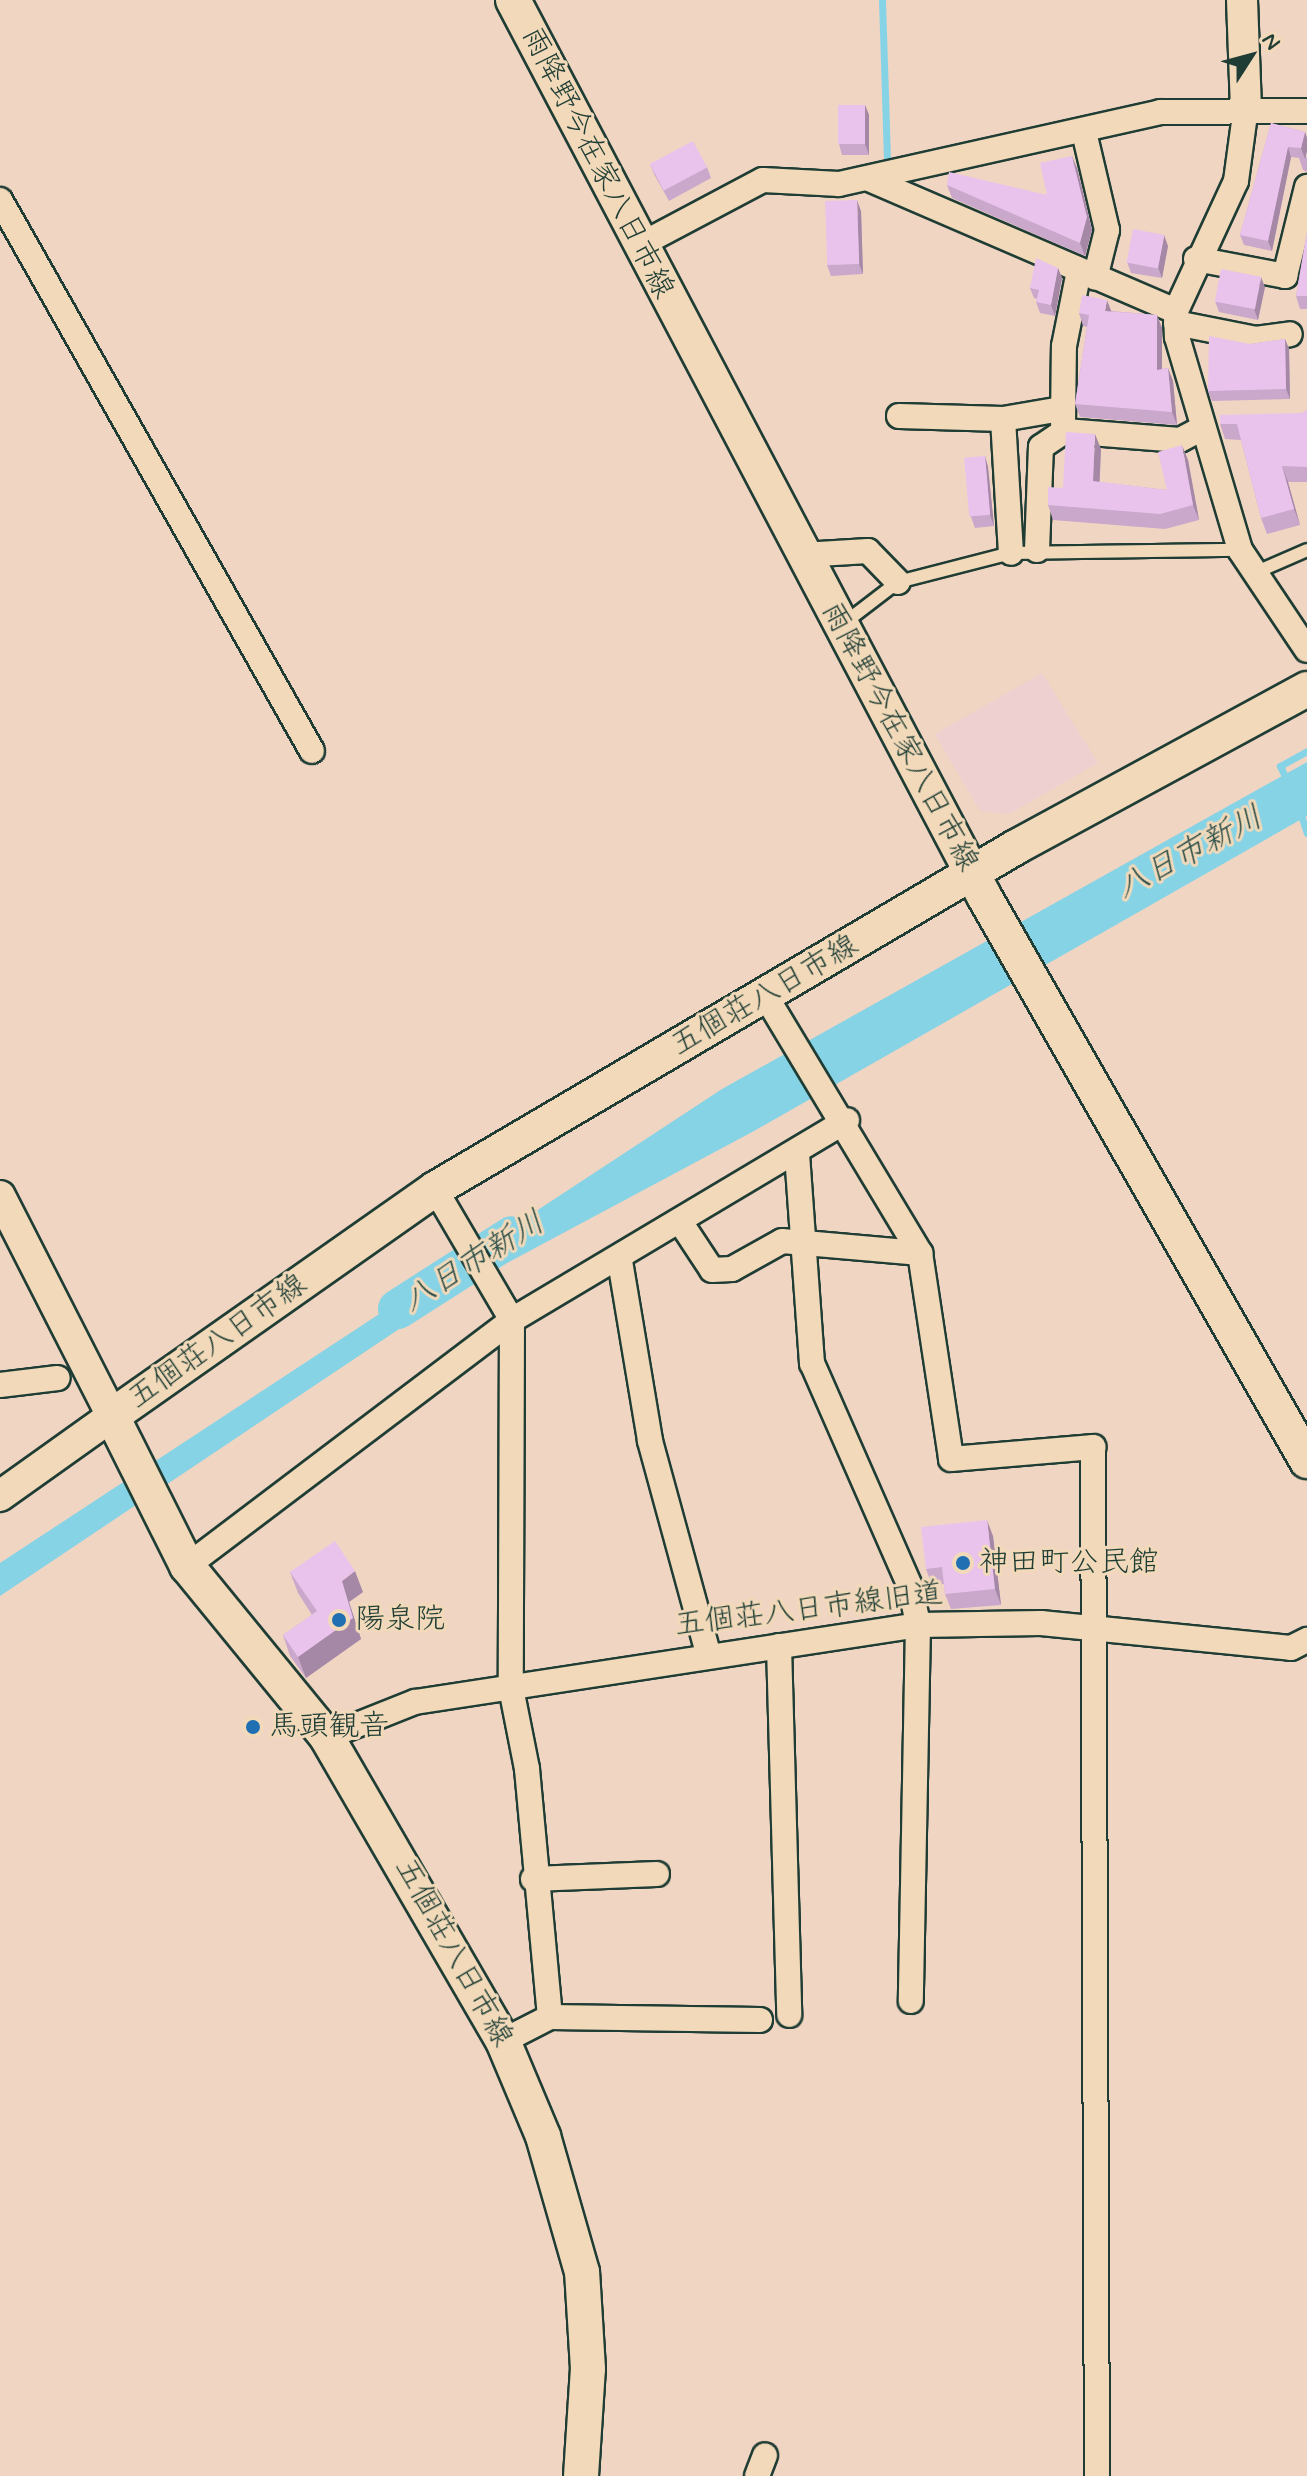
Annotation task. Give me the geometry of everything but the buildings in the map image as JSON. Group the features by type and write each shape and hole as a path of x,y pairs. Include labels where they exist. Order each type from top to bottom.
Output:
{"main road":[{"name":"雨降野今在家八日市線","path":"513,0 978,886 1307,1461"},
{"name":"五個荘八日市線","path":"581,2476 588,2369 582,2272 543,2136 503,2041 327,1737 187,1566 112,1416 435,1189 765,995 978,886 1307,689"}],"street":[{"path":"1242,0 1246,107 1236,181 1196,259 1176,317 1199,422 1240,550 1261,570 1307,650"},
{"path":"640,245 763,180 869,179 911,163 1084,132 1160,112 1246,107 1307,111"},
{"path":"1037,550 1041,447 1063,420 1087,274 1107,230 1084,132"},
{"path":"869,179 1087,274 1176,317 1256,339 1290,334"},
{"path":"1196,259 1285,276 1307,187"},
{"path":"0,200 312,751"},
{"path":"899,416 1063,420 1180,440 1199,422 1229,416"},
{"path":"1003,419 1011,553"},
{"path":"802,555 868,551 898,582"},
{"path":"765,995 847,1120 920,1253 951,1459 1093,1447 1099,1571 1091,1626 1097,2476"},
{"path":"187,1566 512,1320 620,1261 797,1154 847,1120"},
{"path":"797,1154 812,1363 910,1586 918,1625 911,2001"},
{"path":"435,1189 512,1320 511,1688 527,1769 533,1879 550,2017"},
{"path":"0,1196 112,1416 0,1496"},
{"path":"681,1223 712,1270 732,1269 782,1241 920,1253"},
{"path":"620,1261 650,1441 708,1653"},
{"path":"0,1385 58,1378"},
{"name":"五個荘八日市線旧道","path":"327,1737 415,1702 708,1653 779,1646 918,1625 1091,1626 1291,1648 1307,1640"},
{"path":"779,1646 789,2015"},
{"path":"533,1879 657,1874"},
{"path":"503,2041 550,2017 760,2020"}],"lane":[{"path":"840,626 898,582 1011,553 1037,550 1156,556 1240,550"},
{"path":"1261,570 1307,550"}],"shaded area":[{"path":"1042,673 1098,763 1009,814 980,811 935,734"}],"water":[{"path":"1307,762 1307,816 754,1131 462,1287 0,1596 0,1563 722,1089"}],"waterway":[{"path":"882,0 887,158"},
{"path":"1288,782 1280,766 1307,751"},
{"path":"1300,812 1307,833"},
{"name":"八日市新川","path":"398,1309 512,1236"}],"place":[{"name":"神田町公民館","path":"963,1563"},
{"name":"陽泉院","path":"339,1620"},
{"name":"馬頭観音","path":"253,1727"}]}
